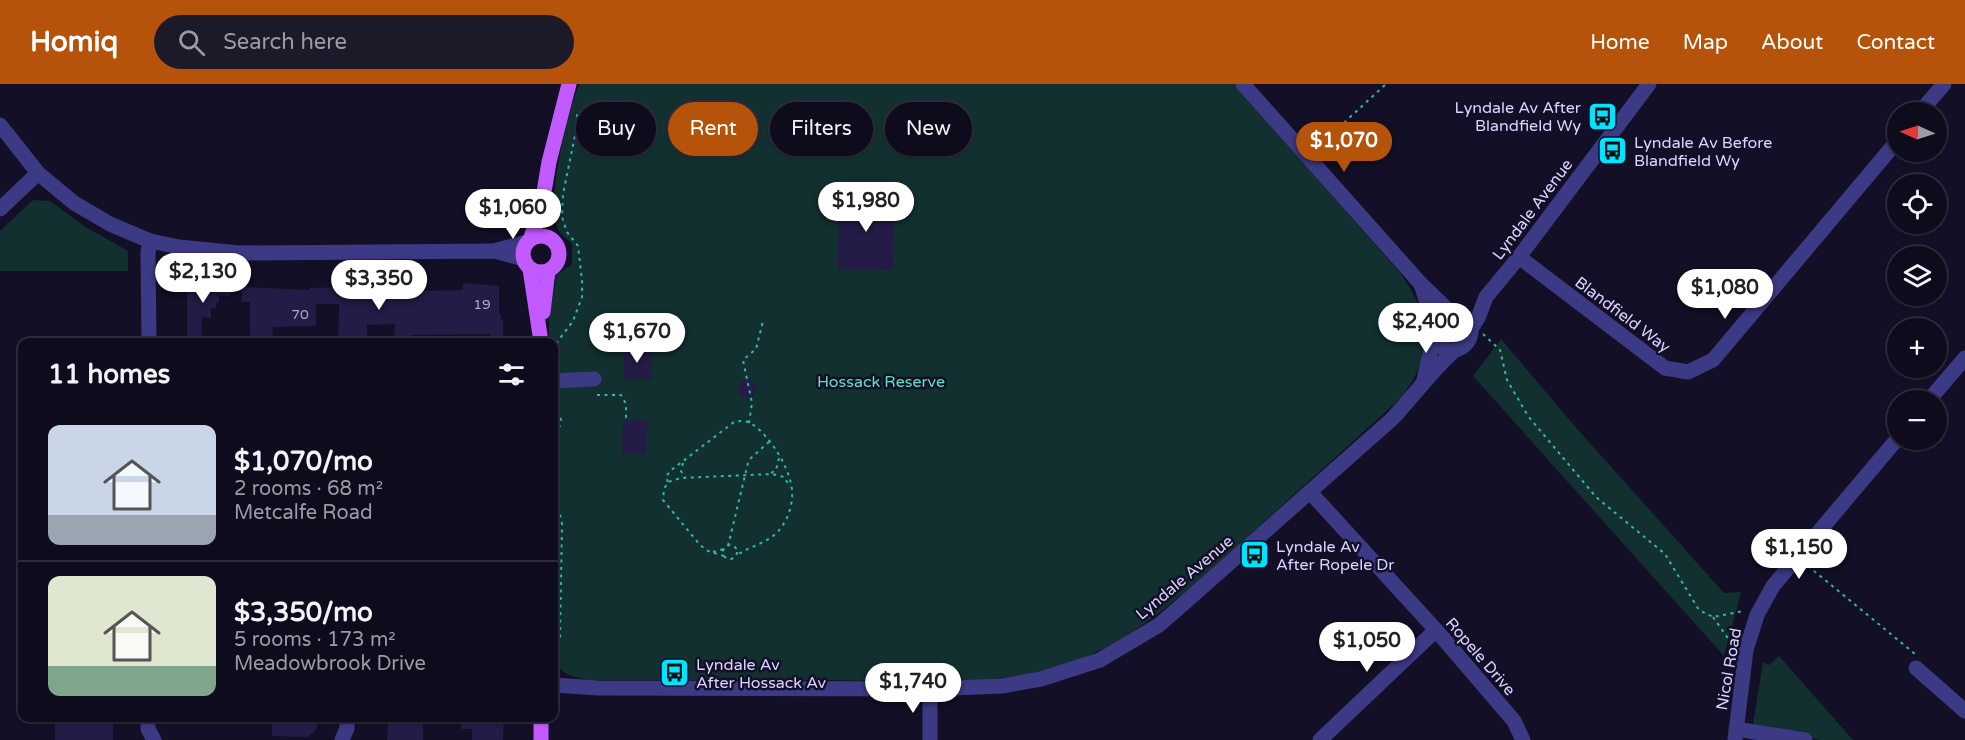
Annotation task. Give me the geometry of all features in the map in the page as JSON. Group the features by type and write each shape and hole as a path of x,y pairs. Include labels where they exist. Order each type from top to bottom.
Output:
{"main road":[{"path":"541,336 524,248 529,240 543,198 549,162 568,84"},
{"path":"543,198 550,237"},
{"path":"527,264 542,272 548,271 553,268 559,257 558,245 550,237 540,235 529,240"},
{"path":"541,336 548,271"},
{"path":"541,722 541,740"}],"street":[{"path":"1243,84 1420,284 1454,312 1479,328"},
{"name":"Lyndale Avenue","path":"558,685 609,688 930,689 1002,686 1041,679 1100,660 1159,625 1392,418 1455,350 1469,341 1479,328 1479,318 1486,297 1519,257 1649,84"},
{"path":"1929,102 1944,84"},
{"path":"0,125 38,173 74,203 110,224 150,241 179,247 238,253 494,251 529,240"},
{"name":"Blandfield Way","path":"1519,257 1665,369 1688,372 1713,360 1887,153"},
{"path":"0,209 38,173"},
{"path":"149,338 150,241"},
{"path":"494,251 527,264"},
{"path":"1420,284 1440,346 1455,350"},
{"name":"Lyndale Avenue","path":"1423,383 1434,332 1440,317 1486,297"},
{"path":"1938,390 1965,358"},
{"path":"558,382 594,387"},
{"name":"Nicol Road","path":"1735,734 1746,650 1757,615 1773,586 1888,450"},
{"name":"Ropele Drive","path":"1310,492 1436,630 1514,721 1522,740"},
{"path":"1320,740 1436,630"},
{"path":"1916,668 1965,711"},
{"path":"930,689 930,740"},
{"path":"148,722 148,729 154,740"},
{"path":"342,740 347,722"},
{"path":"1735,734 1798,739"}],"path":[{"path":"1322,143 1386,84"},
{"path":"558,341 573,321 582,297 578,246 567,232 562,217 576,131"},
{"path":"749,423 752,403 743,360 756,349 764,321"},
{"path":"1479,328 1483,335 1500,350 1507,380 1528,416 1596,497 1665,554 1699,610 1713,617 1735,649"},
{"path":"594,387 621,395 626,404 626,420"},
{"path":"558,411 561,420 558,433 558,505 562,524 560,638"},
{"path":"734,422 749,423 769,442 789,476 792,490 789,512 780,529 764,543 746,549 730,560 700,545 663,500 664,489 668,482 666,477 670,471 734,422"},
{"path":"713,552 728,546 751,458 769,442"},
{"path":"768,474 776,470 779,456"},
{"path":"684,461 681,471 686,478"},
{"path":"668,482 686,478 768,474 784,477 792,490"},
{"path":"731,536 737,555"},
{"path":"728,546 746,549"},
{"path":"724,549 724,556"},
{"path":"1797,556 1916,654 1916,668"},
{"path":"1713,617 1745,610 1757,615"}],"green space":[{"name":"Hossack Reserve","path":"579,84 1235,84 1400,273 1425,320 1427,334 1425,348 1421,363 1402,397 1199,580 1132,632 1080,659 1045,670 972,681 589,680 565,673 558,667 558,338 549,338 549,316 557,275 572,264 572,244 559,231 555,218 556,180 564,136"},
{"path":"33,200 50,201 84,226 128,251 128,271 0,271 0,231"},
{"path":"1501,339 1572,423 1724,593 1741,592 1724,656 1473,376"},
{"path":"1779,656 1853,740 1820,740 1753,724 1763,662 1769,665"}],"building":[{"path":"839,196 894,198 893,270 838,269"},
{"path":"187,281 231,281 230,296 219,295 216,308 211,308 211,318 202,317 201,338 187,338"},
{"path":"348,283 366,283 368,298 391,298 391,289 463,290 463,283 499,286 499,314 503,320 503,338 490,338 490,334 411,335 411,338 394,338 395,324 367,325 367,338 338,338 339,304 316,304 316,326 273,327 272,338 250,338 250,302 241,302 242,287 310,290 310,288 348,287"},
{"path":"624,348 652,349 651,380 623,380"},
{"path":"747,380 753,383 756,389 753,395 747,398 741,395 738,389 741,383"},
{"path":"623,420 647,420 646,454 622,454"},
{"path":"55,722 113,722 113,740 55,740"},
{"path":"272,722 317,722 317,729 308,737 272,736"},
{"path":"388,722 423,722 423,740 387,740"},
{"path":"461,722 504,722 503,740 472,740 472,729 461,729"}],"place":[{"name":"Lyndale Av After Blandfield Wy","path":"1602,116"},
{"name":"Lyndale Av Before Blandfield Wy","path":"1613,151"},
{"name":"Lyndale Av After Ropele Dr","path":"1255,555"},
{"name":"Lyndale Av After Hossack Av","path":"675,673"}]}
